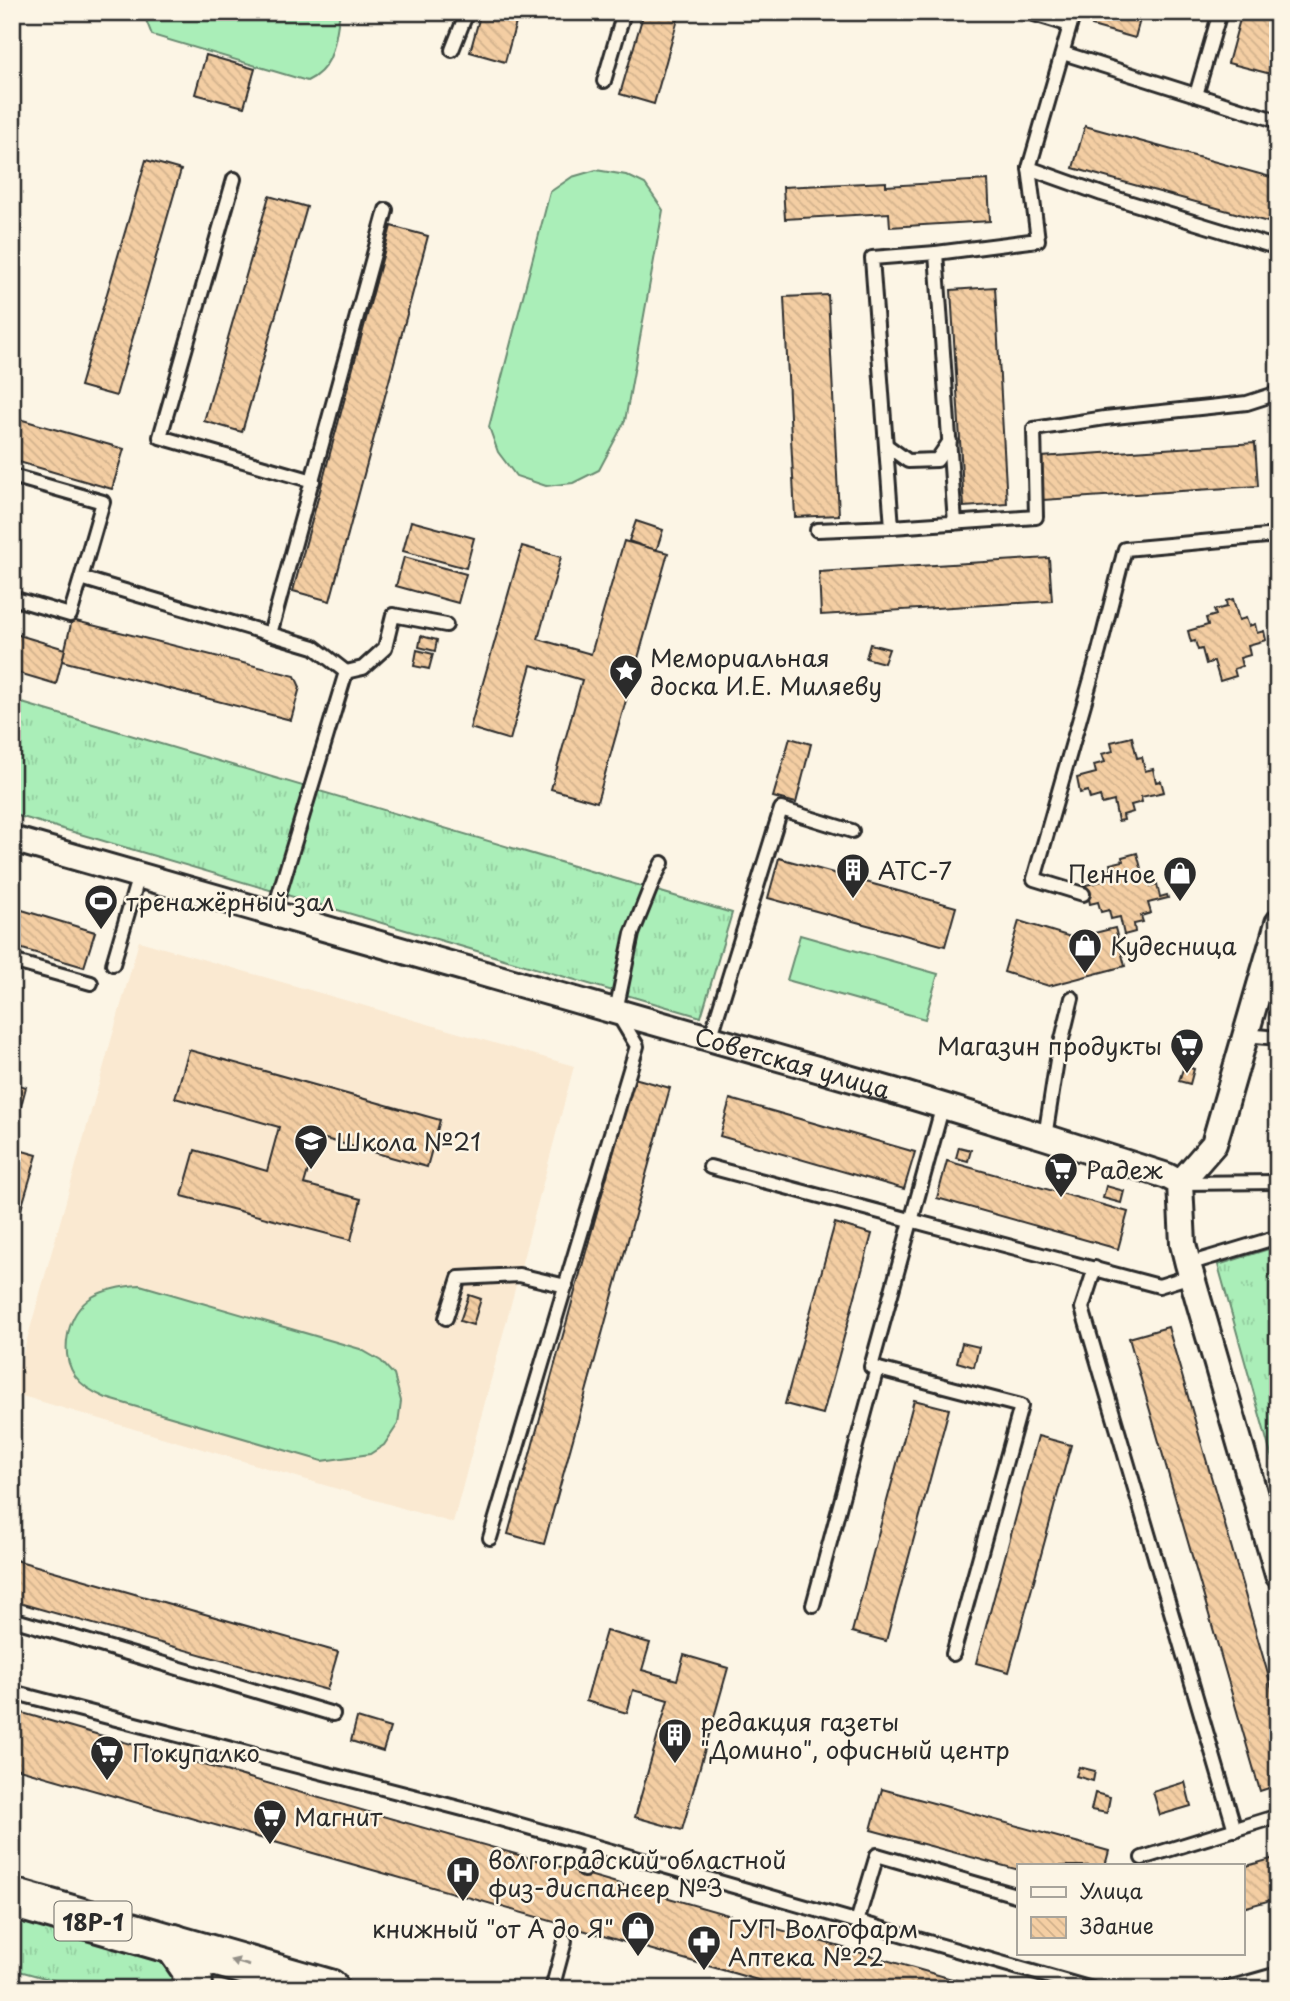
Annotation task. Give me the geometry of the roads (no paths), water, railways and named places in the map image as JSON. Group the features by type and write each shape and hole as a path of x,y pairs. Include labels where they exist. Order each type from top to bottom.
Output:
{"main road":[{"name":"18Р-1","path":"12,1898 329,1989"},
{"path":"174,1944 192,1970 193,1989"}],"street":[{"name":"Советская улица","path":"12,839 943,1105 1167,1176 1180,1183"},
{"path":"1278,923 1214,1144 1180,1183 1183,1244 1278,1575"}],"lane":[{"path":"452,50 467,12"},
{"path":"604,81 624,12"},
{"path":"1027,12 1070,25"},
{"path":"892,527 872,258 1038,240 1029,168 1074,12"},
{"path":"1196,95 1220,12"},
{"path":"1063,53 1278,121"},
{"path":"1029,168 1102,194 1278,248"},
{"path":"234,179 160,437 313,481"},
{"path":"270,634 386,210"},
{"path":"936,253 955,523"},
{"path":"817,530 1036,517 1034,429 1247,402 1275,394 1278,389"},
{"path":"886,445 908,461 937,460 950,441"},
{"path":"12,476 103,502 70,615 12,598"},
{"path":"1083,894 1034,879 1125,550 1278,535"},
{"path":"81,578 314,647 345,672"},
{"path":"345,672 363,668 384,648 393,615 446,625"},
{"path":"273,914 345,672"},
{"path":"710,1039 781,809 852,831"},
{"path":"490,1538 637,1046 616,1012 632,934 662,863"},
{"path":"113,964 139,875"},
{"path":"12,961 91,983"},
{"path":"1045,1137 1057,1060 1072,998"},
{"path":"1245,1035 1278,1038"},
{"path":"943,1105 871,1367 1021,1406 953,1654"},
{"path":"710,1167 1159,1286 1190,1270 1278,1237"},
{"path":"1180,1183 1278,1181"},
{"path":"1095,1268 1082,1308 1235,1830"},
{"path":"446,1318 459,1278 519,1276 566,1286"},
{"path":"813,1605 877,1368"},
{"path":"12,1619 334,1714"},
{"path":"12,1692 472,1812 1091,1989"},
{"path":"1142,1858 1278,1816"},
{"path":"584,1870 590,1845"},
{"path":"857,1922 877,1855 1017,1895"},
{"path":"552,1989 565,1941"},
{"path":"1225,1989 1278,1974"}],"place":[{"name":"Мемориальная доска И.Е. Миляеву","path":"626,701"},
{"name":"АТС-7","path":"853,900"},
{"name":"Пенное","path":"1180,903"},
{"name":"тренажёрный зал","path":"101,931"},
{"name":"Кудесница","path":"1085,975"},
{"name":"Магазин продукты","path":"1187,1075"},
{"name":"Школа №21","path":"311,1171"},
{"name":"Радеж","path":"1061,1199"},
{"name":"редакция газеты \"Домино\", офисный центр","path":"675,1765"},
{"name":"Покупалко","path":"107,1782"},
{"name":"Магнит","path":"270,1846"},
{"name":"волгоградский областной физ-диспансер №3","path":"463,1903"},
{"name":"книжный \"от А до Я\"","path":"638,1958"},
{"name":"ГУП Волгофарм Аптека №22","path":"704,1972"}]}
